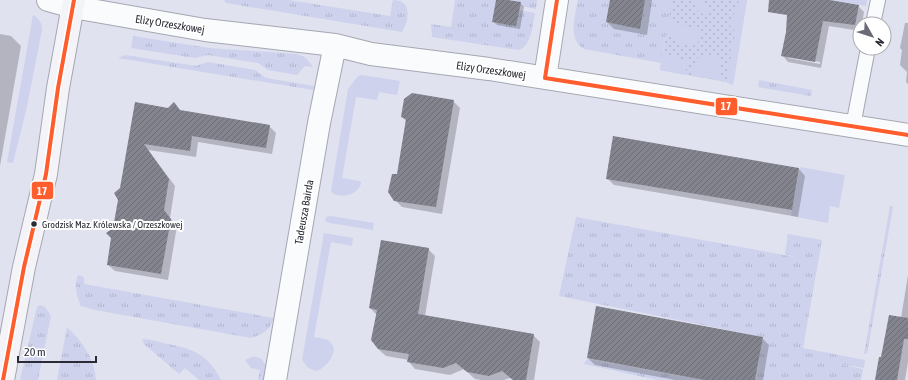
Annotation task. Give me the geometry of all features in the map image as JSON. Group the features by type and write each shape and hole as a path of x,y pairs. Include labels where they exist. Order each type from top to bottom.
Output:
{"main road":[{"path":"3,380 24,267 46,174 58,88 74,4"}],"street":[{"name":"Elizy Orzeszkowej","path":"48,0 205,30 335,45 371,54 489,69 908,135"},
{"path":"544,78 557,0"},
{"name":"Tadeusza Bairda","path":"276,380 319,123 335,45"}],"lane":[{"path":"875,16 878,0"},
{"path":"853,126 866,56"}],"green space":[{"path":"224,0 289,0 390,16 393,0 404,3 408,12 408,17 402,32 226,3"},
{"path":"455,0 496,0 492,21 516,26 519,10 535,13 529,40 523,48 518,50 432,37 431,24 451,27"},
{"path":"508,0 537,0 536,9 520,6 520,2"},
{"path":"578,0 692,0 666,34 661,63 584,49 575,39 574,33 574,20"},
{"path":"672,0 747,0 733,85 726,82 660,70"},
{"path":"692,0 700,0 704,6 711,11 707,17 696,9"},
{"path":"739,0 747,0 733,85 726,82 731,56 730,43 733,41 735,33 734,30 727,24 734,14"},
{"path":"831,0 867,0 866,6"},
{"path":"33,15 40,21 42,30 26,111 13,163 7,162"},
{"path":"669,15 676,22 684,26 702,30 697,46 682,43 666,34"},
{"path":"133,36 209,48 297,54 306,58 313,67 305,66 297,75 268,70 258,63 208,55 195,58 131,48"},
{"path":"663,51 674,57 688,61 685,75 660,70"},
{"path":"125,55 196,66 208,62 255,70 266,78 314,86 313,90 118,58"},
{"path":"701,55 714,55 719,60 721,70 719,80 692,76 694,65"},
{"path":"362,75 400,81 397,95 379,92 377,100 356,97 342,178 361,182 360,186 353,193 339,196 331,191 348,89 358,76"},
{"path":"759,80 812,90 811,96 758,87"},
{"path":"800,167 845,175 839,208 830,206 828,223 791,216"},
{"path":"890,206 893,207 867,354 864,354"},
{"path":"331,216 374,223 373,230 325,221 326,217"},
{"path":"576,217 795,257 785,254 788,234 822,240 803,348 865,360 864,368 834,363 863,369 861,380 756,380 763,337 559,296"},
{"path":"324,233 353,238 352,246 331,242 314,337 329,341 334,349 328,363 316,371 308,368 302,360"},
{"path":"78,275 84,277 84,284 274,318 266,331 251,338 95,310 81,306 76,290"},
{"path":"40,305 45,307 51,316 38,380 20,380 37,307"},
{"path":"67,327 87,351 93,364 96,380 57,380"},
{"path":"142,339 182,347 197,353 210,364 221,380 199,380 185,368 179,374 144,344"},
{"path":"252,357 261,359 267,367 264,380 258,380 260,370 251,368 245,360"},
{"path":"587,359 702,380 657,380 584,364"}],"building":[{"path":"496,0 521,2 516,26 492,22"},
{"path":"610,0 645,0 640,29 606,22"},
{"path":"769,0 830,0 859,5 857,16 852,16 852,25 823,21 815,62 781,56 786,32 787,15 768,12"},
{"path":"412,93 454,100 436,207 394,201 388,192 392,174 397,174 406,119 401,117 404,99"},
{"path":"135,102 168,108 174,102 180,110 270,125 266,148 192,136 190,151 144,144 169,179 164,210 171,219 161,274 107,265 111,238 106,233 113,228 118,200 114,193 120,188"},
{"path":"613,136 799,168 792,210 606,179"},
{"path":"381,240 429,248 418,314 534,334 526,380 513,380 502,371 489,376 467,372 456,363 443,368 407,362 409,354 378,349 371,340 377,310 369,308"},
{"path":"596,306 763,337 755,380 704,380 587,358"},
{"path":"889,315 908,318 908,339 904,339 897,380 875,380 879,357 881,357"}],"transit line":[{"name":"17","path":"3,380 24,267 46,174 58,88 74,0"},
{"name":"17","path":"545,78 557,0"},
{"name":"17","path":"545,78 908,135"}],"place":[{"name":"Grodzisk Maz. Królewska / Orzeszkowej","path":"34,224"}]}
